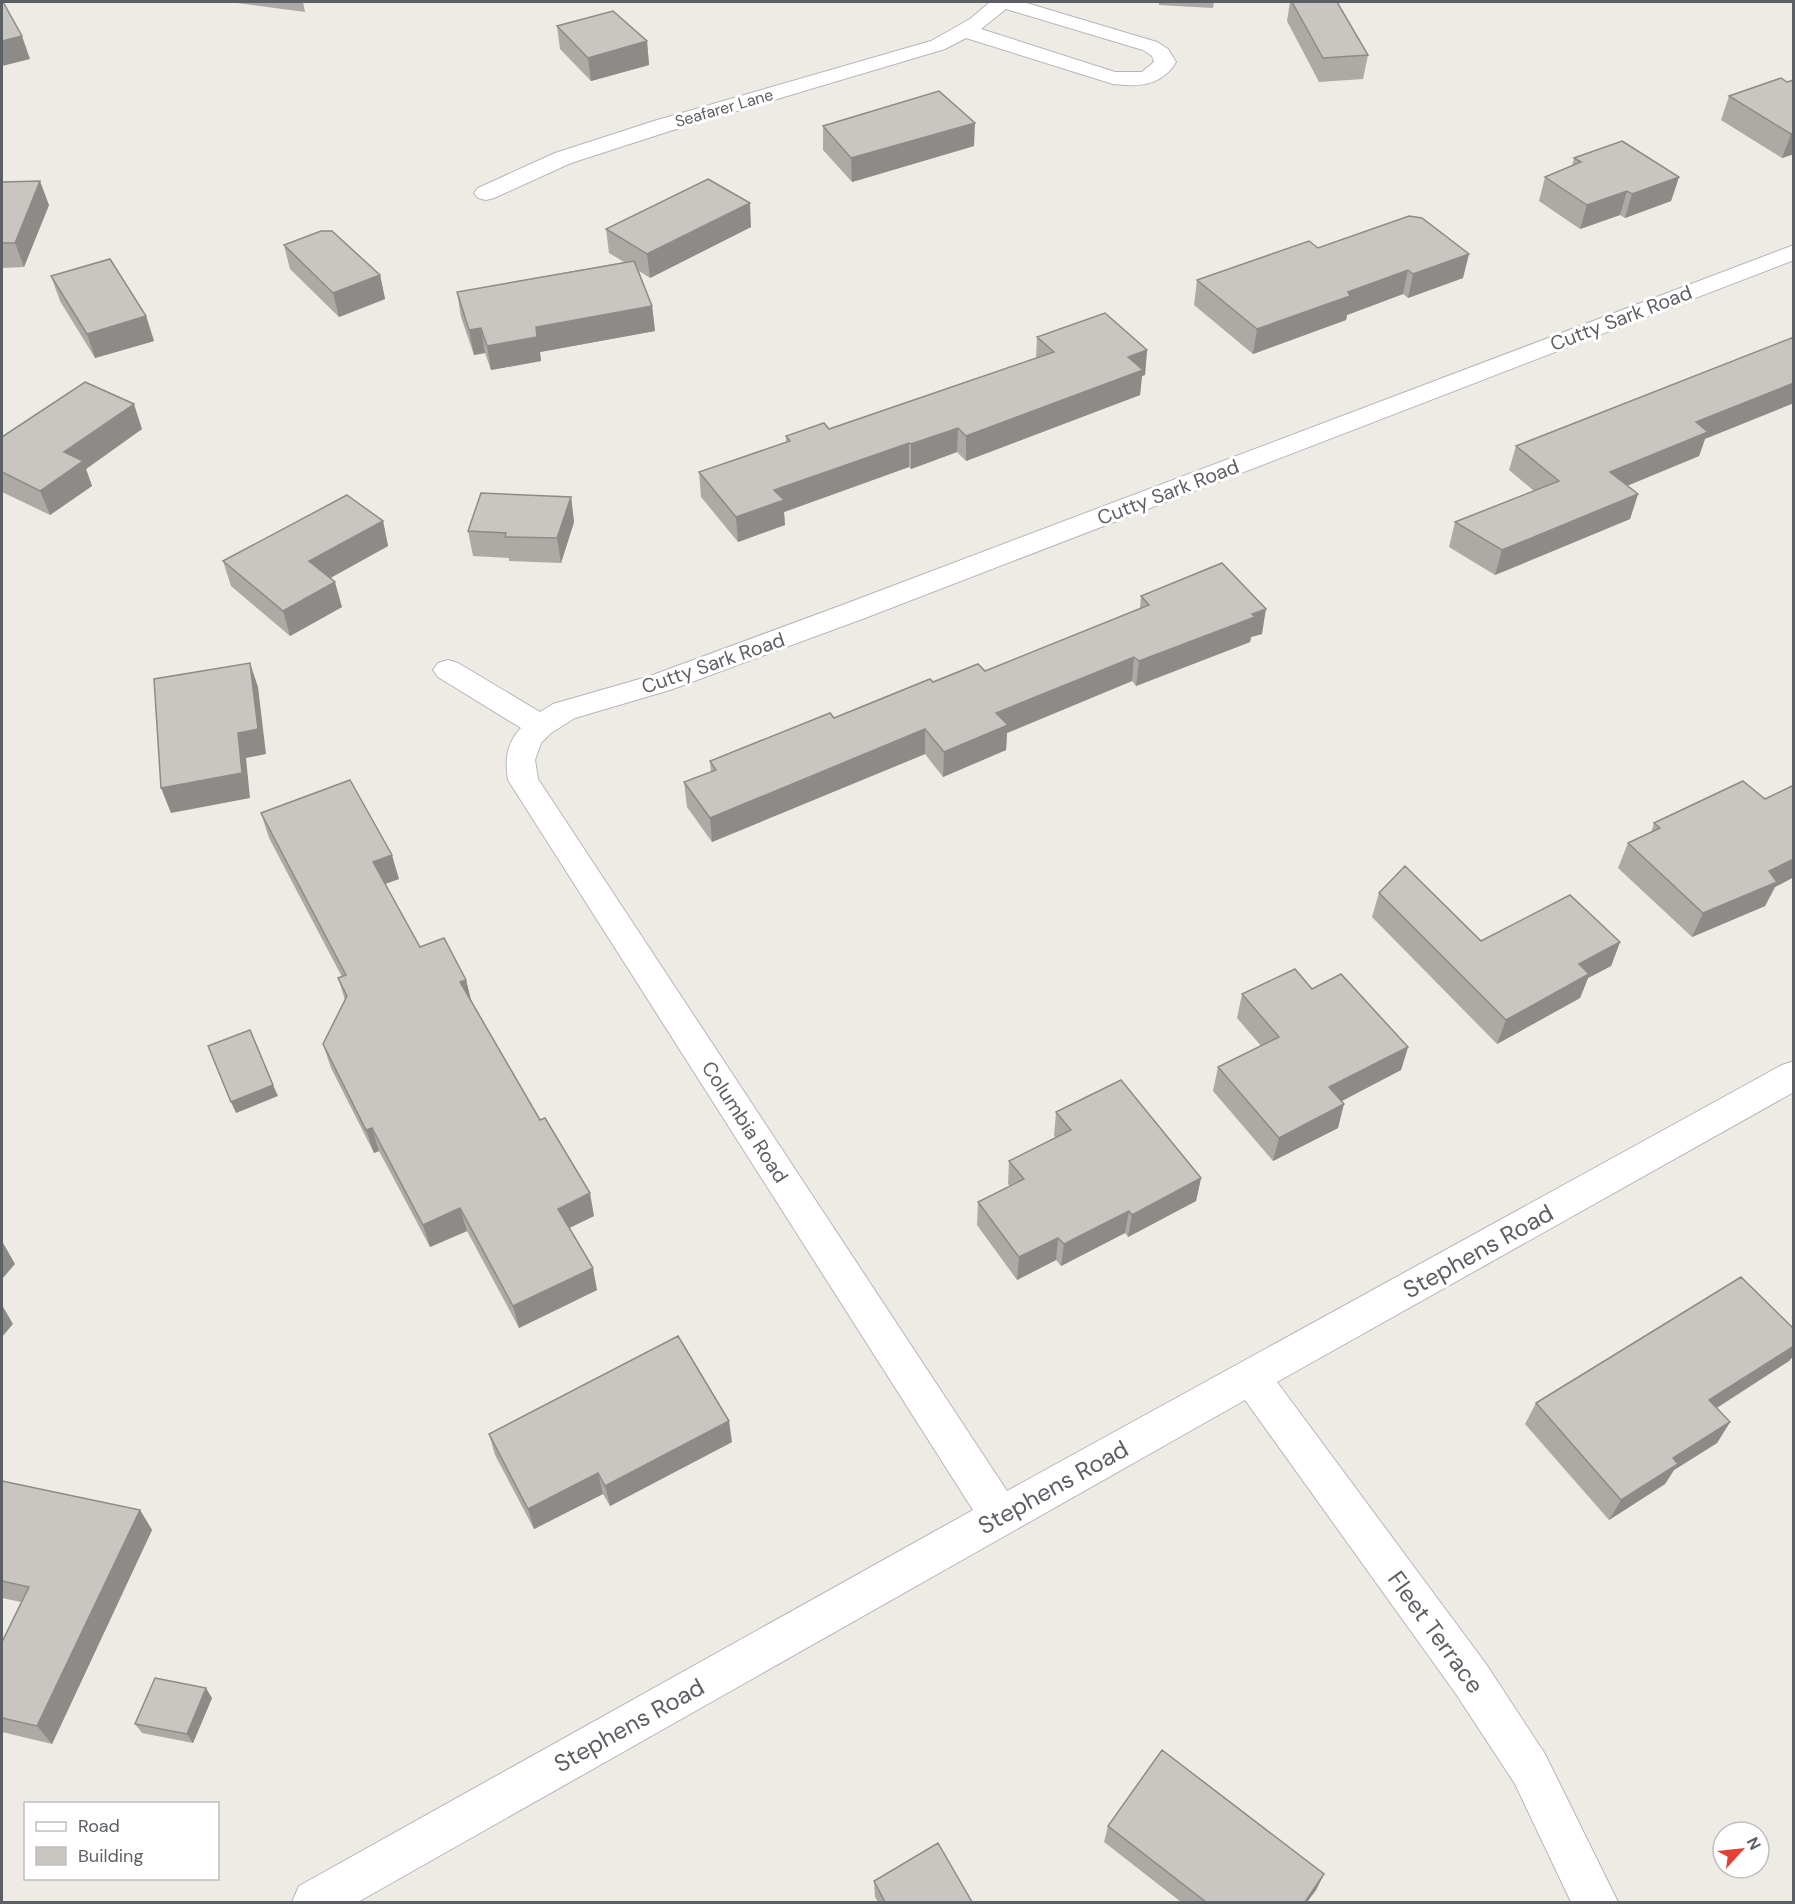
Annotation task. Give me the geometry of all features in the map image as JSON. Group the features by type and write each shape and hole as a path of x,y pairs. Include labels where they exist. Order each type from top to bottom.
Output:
{"street":[{"name":"Seafarer Lane","path":"486,193 563,158 662,126 938,45 965,31 1003,2 1150,46 1161,53 1165,62 1162,68 1153,75 1138,80 1113,78 965,31"},
{"name":"Cutty Sark Road","path":"540,726 564,711 660,682 844,615 1794,252"},
{"path":"448,670 540,726"},
{"name":"Columbia Road","path":"540,726 528,739 520,760 523,780 1000,1516"},
{"name":"Stephens Road","path":"315,1902 1000,1516 1794,1075"},
{"name":"Fleet Terrace","path":"1251,1378 1478,1689 1530,1769 1595,1902"}],"building":[{"path":"3,2 22,36 2,41"},
{"path":"1292,2 1337,2 1368,55 1323,58"},
{"path":"613,11 647,41 588,58 557,26"},
{"path":"1781,78 1787,82 1794,80 1794,133 1791,134 1729,96"},
{"path":"939,91 975,123 851,158 823,126"},
{"path":"1622,141 1679,177 1632,194 1627,191 1587,205 1545,177 1581,162 1574,158"},
{"path":"708,179 750,203 647,254 606,229"},
{"path":"40,181 15,243 2,243 2,182"},
{"path":"1409,216 1422,218 1469,254 1413,274 1408,270 1348,292 1350,296 1257,329 1197,280 1309,241 1318,248"},
{"path":"321,231 332,231 380,275 333,293 284,245"},
{"path":"110,259 146,316 87,334 51,276"},
{"path":"634,261 652,306 536,327 537,337 487,346 481,328 469,330 457,292"},
{"path":"1105,313 1147,350 1128,357 1143,370 966,436 958,428 774,490 784,500 736,517 699,472 790,441 786,436 824,423 829,429 1054,352 1037,337"},
{"path":"1794,337 1794,383 1696,422 1708,432 1610,472 1638,494 1502,550 1455,522 1559,481 1516,446"},
{"path":"85,382 134,404 64,452 83,461 40,491 2,472 2,437"},
{"path":"481,493 571,497 557,538 505,537 506,533 468,531"},
{"path":"347,495 383,521 309,561 335,582 283,611 223,561"},
{"path":"1222,563 1266,609 1252,614 1255,617 1139,661 1134,657 996,713 1008,725 944,752 925,729 710,818 684,782 716,770 710,761 830,713 834,718 930,679 933,682 978,664 985,671 1149,605 1141,596"},
{"path":"250,663 258,729 238,733 242,773 161,788 154,679"},
{"path":"350,780 392,855 373,862 420,947 444,938 466,980 460,982 540,1120 545,1118 590,1193 558,1209 593,1268 513,1306 460,1208 423,1225 372,1128 366,1130 323,1044 347,996 338,978 346,975 261,813"},
{"path":"1743,781 1765,799 1794,785 1794,859 1769,871 1777,882 1703,913 1628,843 1660,828 1654,823"},
{"path":"1405,866 1481,941 1570,895 1620,942 1579,964 1589,974 1506,1020 1379,893"},
{"path":"1295,969 1312,989 1341,974 1408,1047 1329,1087 1344,1104 1279,1138 1218,1067 1279,1037 1242,994"},
{"path":"250,1030 273,1085 231,1102 208,1046"},
{"path":"1121,1080 1201,1178 1132,1215 1129,1211 1064,1244 1058,1238 1019,1257 978,1202 1024,1179 1009,1161 1071,1130 1056,1112"},
{"path":"1741,1277 1794,1329 1794,1346 1709,1400 1730,1422 1673,1458 1678,1464 1621,1500 1536,1403"},
{"path":"678,1336 729,1421 605,1486 598,1473 528,1509 489,1434"},
{"path":"2,1481 140,1510 37,1726 2,1718 2,1642 29,1587 2,1581"},
{"path":"155,1678 206,1688 187,1734 135,1724"},
{"path":"1162,1750 1324,1874 1305,1902 1206,1902 1108,1826"},
{"path":"938,1843 972,1902 885,1902 874,1881"}]}
